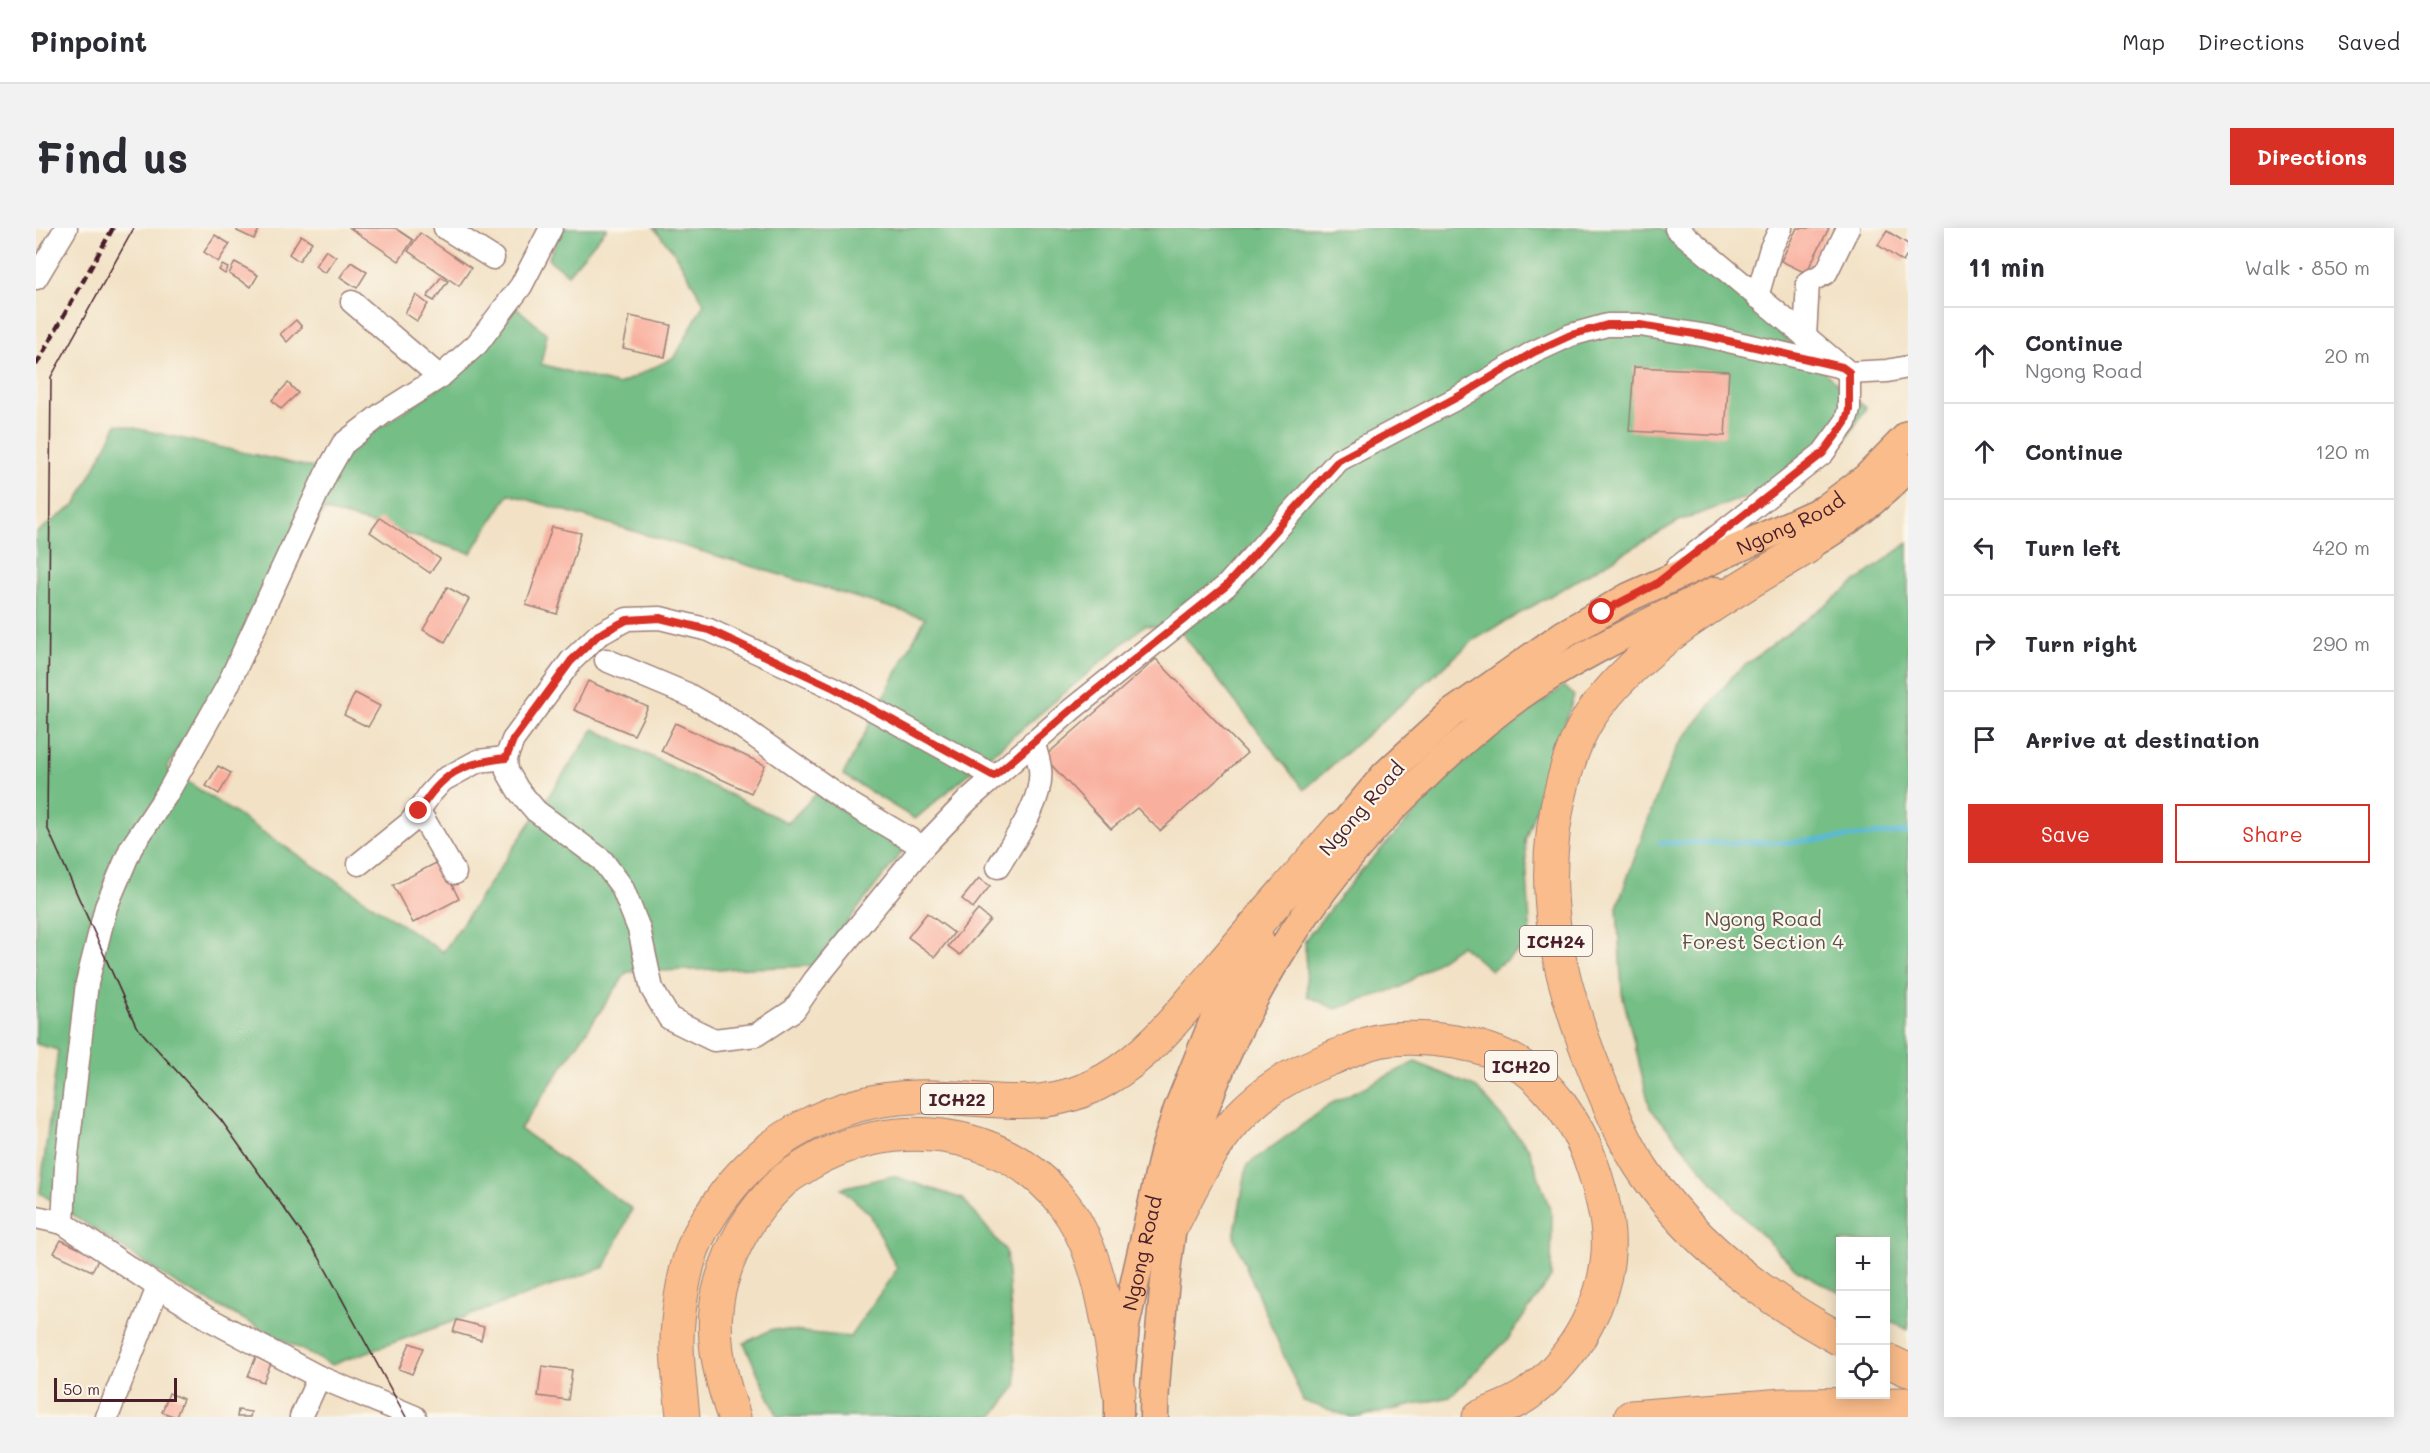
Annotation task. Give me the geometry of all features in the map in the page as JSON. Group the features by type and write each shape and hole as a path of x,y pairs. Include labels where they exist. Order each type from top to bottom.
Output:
{"highway":[{"name":"ICH24","path":"1806,548 1701,612 1660,644 1623,678 1596,709 1570,754 1556,807 1549,857 1552,918 1564,984 1587,1053 1620,1130 1646,1174 1677,1214 1714,1250 1762,1290 1805,1320 1836,1337"},
{"name":"ICH22","path":"682,1417 676,1342 691,1253 709,1217 731,1186 753,1162 790,1132 824,1115 855,1105 914,1097 1022,1103 1069,1096 1104,1081 1131,1063 1165,1031 1339,829"},
{"name":"ICH20","path":"1173,1224 1212,1151 1236,1120 1279,1082 1303,1069 1358,1046 1389,1039 1428,1040 1483,1048 1518,1064 1565,1110 1585,1146 1596,1176 1608,1234 1606,1266 1591,1317 1572,1348 1552,1372 1527,1395 1479,1417"},
{"path":"734,1417 722,1380 717,1352 715,1318 720,1285 745,1226 782,1182 824,1154 886,1135 918,1133 949,1137 986,1147 1017,1161 1040,1178 1063,1203 1094,1266 1106,1306 1119,1404"},
{"path":"1890,1362 1908,1370"},
{"path":"1631,1417 1783,1405 1908,1404"}],"main road":[{"name":"Ngong Road","path":"1119,1404 1125,1326 1146,1224 1178,1109 1216,1015 1236,975 1273,918 1339,829 1385,775 1452,714 1563,635 1656,584 1826,509 1866,478 1908,435"},
{"name":"Ngong Road","path":"1154,1417 1154,1389 1164,1278 1185,1169 1224,1058 1244,1016 1267,975 1328,881 1367,834 1447,754 1530,689 1574,662 1679,608 1806,548 1883,493 1908,468"}],"street":[{"path":"36,278 66,228"},
{"path":"445,228 493,258"},
{"path":"63,1223 66,1165 75,1105 87,983 104,916 131,848 167,795 227,687 326,474 343,444 383,413 440,377 477,344 521,286 551,228"},
{"path":"1656,584 1823,453 1845,423 1849,410 1846,370 1676,228"},
{"path":"1757,297 1771,248 1781,228"},
{"path":"1804,337 1807,285 1826,273 1848,228"},
{"path":"352,302 440,377"},
{"path":"994,776 834,688 709,630 660,618 627,620 598,635 571,661 513,740 506,758 507,771 518,790 536,811 602,860 622,887 639,929 652,989 669,1018 714,1040 756,1035 794,1010 814,981 923,847 994,776 1226,586 1339,460 1463,394 1534,352 1571,335 1607,325 1640,325 1707,336 1846,370 1887,371 1908,367"},
{"path":"606,660 687,694 729,718 847,802 923,847"},
{"path":"998,867 1036,801 1041,769 1033,742"},
{"path":"359,864 411,822 430,794 443,780 459,769 478,761 506,758"},
{"path":"419,811 455,873"},
{"path":"36,1217 63,1223 211,1320 319,1377 415,1417"},
{"path":"107,1417 158,1287"},
{"path":"302,1417 319,1377"}],"green space":[{"path":"563,228 607,228 568,274 548,259"},
{"path":"654,228 1660,228 1866,408 1845,441 1779,485 1679,521 1474,640 1304,790 1181,632 1145,625 915,819 843,775 925,618 509,494 471,553 324,510 167,768 443,952 594,729 788,823 816,794 905,848 813,966 627,972 520,1129 632,1209 605,1267 331,1365 178,1285 40,1193 58,1050 36,1044 36,533 76,504 117,424 318,469 467,369 517,308 547,334 541,364 618,385 675,357 704,303 675,253"},
{"name":"Ngong Road Forest Section 4","path":"1908,543 1908,1330 1890,1320 1890,1237 1836,1237 1836,1291 1797,1270 1743,1217 1650,1108 1622,993 1617,907 1677,747 1736,672"},
{"path":"1564,686 1574,696 1525,840 1531,943 1491,970 1461,945 1401,987 1336,1009 1307,996 1305,940 1360,872 1467,757"},
{"path":"1415,1062 1477,1088 1529,1149 1552,1215 1551,1277 1508,1339 1450,1397 1351,1417 1303,1401 1234,1238 1247,1165 1334,1102"},
{"path":"893,1176 963,1199 1006,1251 1017,1386 992,1417 778,1417 744,1343 773,1329 850,1337 897,1269 870,1214 841,1188"}],"building":[{"path":"238,228 260,228 254,239 237,231"},
{"path":"350,228 395,228 413,240 399,261"},
{"path":"1797,228 1829,228 1806,273 1781,261"},
{"path":"1887,231 1908,244 1908,254 1903,262 1878,245"},
{"path":"420,233 471,268 459,286 408,251"},
{"path":"215,235 230,244 218,262 204,252"},
{"path":"301,235 312,242 299,261 289,254"},
{"path":"326,250 336,257 325,273 315,266"},
{"path":"235,262 258,275 251,287 229,274"},
{"path":"351,262 367,272 357,288 340,277"},
{"path":"222,265 228,268 225,274 219,270"},
{"path":"441,277 448,281 434,301 427,297"},
{"path":"416,295 428,304 417,321 405,313"},
{"path":"630,316 671,325 665,357 623,348"},
{"path":"296,320 302,327 287,342 280,334"},
{"path":"1634,367 1729,371 1725,436 1629,431"},
{"path":"288,383 298,393 281,409 272,400"},
{"path":"380,518 440,559 430,573 370,532"},
{"path":"552,527 581,533 557,614 526,605"},
{"path":"447,587 469,599 445,642 423,630"},
{"path":"1156,659 1247,753 1160,831 1137,808 1111,829 1044,757"},
{"path":"588,681 648,707 634,735 574,710"},
{"path":"355,693 380,706 368,727 344,715"},
{"path":"675,723 765,765 751,793 661,751"},
{"path":"218,766 231,773 219,794 206,786"},
{"path":"440,861 459,899 413,923 393,885"},
{"path":"979,878 990,886 973,908 962,899"},
{"path":"978,910 990,920 960,955 948,946"},
{"path":"927,913 954,933 935,957 908,937"},
{"path":"61,1240 99,1258 92,1271 54,1253"},
{"path":"457,1320 484,1327 481,1340 453,1332"},
{"path":"410,1343 423,1348 412,1374 399,1369"},
{"path":"256,1357 271,1364 263,1382 248,1376"},
{"path":"542,1366 572,1370 568,1400 538,1396"},
{"path":"169,1393 183,1399 176,1417 162,1412"},
{"path":"238,1410 251,1412 250,1417 237,1417"}],"waterway":[{"path":"1660,843 1790,842 1908,832"}],"tram line":[{"path":"134,228 51,377 47,827 136,1026 221,1120 319,1257 406,1417"}],"railway":[{"path":"36,365 113,228"}],"route":[{"path":"419,811 443,780 459,769 478,761 506,758 513,740 571,661 598,635 627,620 660,618 685,622 709,630 834,688 994,776 1071,710 1226,586 1339,460 1463,394 1534,352 1571,335 1607,325 1640,325 1707,336 1842,367 1849,372 1849,410 1845,423 1823,453 1656,584 1602,612"}]}
